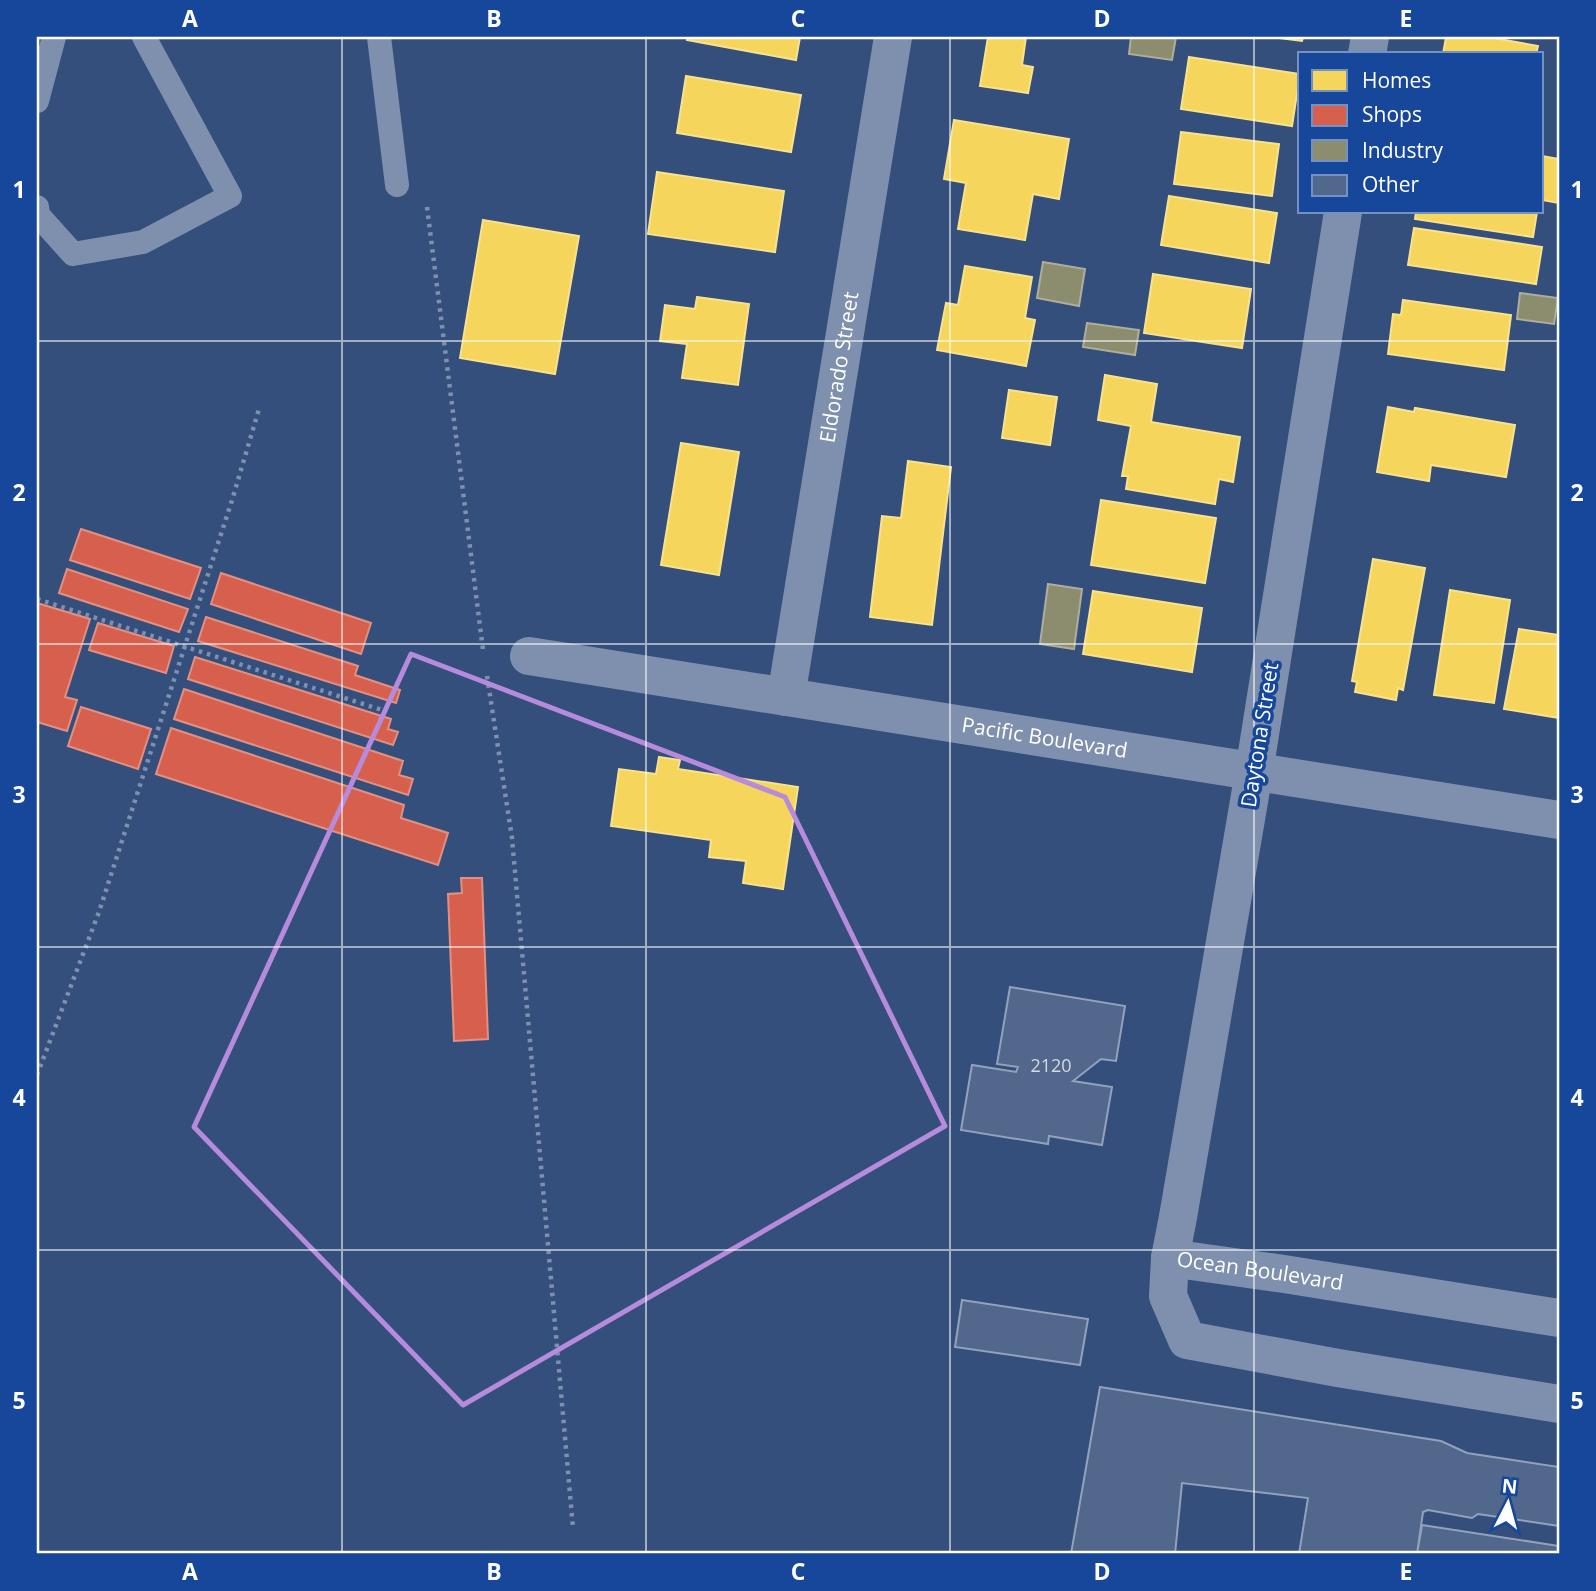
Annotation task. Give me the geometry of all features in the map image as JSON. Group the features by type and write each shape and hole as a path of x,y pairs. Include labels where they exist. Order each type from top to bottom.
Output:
{"street":[{"name":"Eldorado Street","path":"786,697 893,37"},
{"name":"Daytona Street","path":"1170,1258 1254,772 1343,214"},
{"name":"Pacific Boulevard","path":"529,656 1559,820"},
{"name":"Ocean Boulevard","path":"1559,1318 1170,1258 1168,1296 1187,1339 1338,1368 1559,1404"}],"lane":[{"path":"37,101 54,37"},
{"path":"37,207 38,215 73,254 143,242 230,196 144,37"},
{"path":"379,37 397,185"}],"path":[{"path":"426,203 479,622 512,838 573,1528"},
{"path":"37,1075 99,912 259,409"},
{"path":"37,599 385,711"}],"highlighted area":[{"path":"411,654 785,797 945,1126 463,1405 194,1127"}],"building: Homes":[{"path":"688,37 800,37 796,60 687,40"},
{"path":"988,37 1026,37 1022,65 1033,67 1028,93 980,86"},
{"path":"1271,37 1303,37 1302,41"},
{"path":"1446,37 1488,37 1538,46 1536,52 1443,52"},
{"path":"1189,57 1298,74 1292,126 1181,109"},
{"path":"686,76 801,95 791,152 677,133"},
{"path":"954,120 1069,139 1059,199 1033,194 1025,240 958,229 966,183 944,179"},
{"path":"1181,132 1279,144 1272,196 1174,184"},
{"path":"1544,156 1559,159 1559,203 1544,200"},
{"path":"657,172 784,191 775,252 648,234"},
{"path":"1169,196 1277,213 1269,263 1161,245"},
{"path":"1416,214 1537,214 1533,237 1415,219"},
{"path":"483,220 579,236 555,374 460,358"},
{"path":"1414,228 1542,247 1536,284 1408,265"},
{"path":"965,266 1032,277 1025,318 1035,320 1026,366 937,350 946,303 958,305"},
{"path":"1153,274 1251,289 1242,348 1144,333"},
{"path":"697,297 749,304 738,385 682,378 687,344 660,341 665,305 695,309"},
{"path":"1403,300 1511,315 1504,370 1388,354 1393,314 1401,315"},
{"path":"1105,375 1157,384 1151,422 1240,437 1233,482 1219,479 1215,504 1126,489 1128,476 1122,476 1131,426 1098,420"},
{"path":"1009,390 1057,397 1050,445 1002,438"},
{"path":"1388,407 1414,412 1415,408 1515,425 1506,477 1431,465 1429,481 1377,472"},
{"path":"681,443 739,452 719,575 661,565"},
{"path":"908,461 951,467 932,625 870,617 882,516 901,518"},
{"path":"1101,500 1216,518 1205,583 1091,565"},
{"path":"1373,559 1425,568 1403,690 1398,688 1396,700 1355,692 1357,682 1352,681"},
{"path":"1450,590 1510,600 1494,703 1434,695"},
{"path":"1093,591 1202,608 1192,672 1083,654"},
{"path":"1519,629 1559,635 1559,718 1504,709"},
{"path":"659,757 680,760 678,769 798,787 783,889 743,883 746,861 709,857 711,840 611,826 619,769 656,774"}],"building: Shops":[{"path":"81,529 201,568 190,599 70,560"},
{"path":"67,569 188,609 179,632 59,593"},
{"path":"221,573 371,623 361,654 211,604"},
{"path":"37,603 90,619 65,697 77,700 67,731 37,722"},
{"path":"206,617 358,666 355,675 400,690 396,703 198,641"},
{"path":"98,623 174,646 166,673 89,650"},
{"path":"195,657 391,719 388,729 398,732 393,745 188,679"},
{"path":"184,689 403,761 399,775 413,779 408,795 174,719"},
{"path":"81,707 151,729 138,769 68,746"},
{"path":"171,728 404,805 401,818 448,833 438,865 156,774"},
{"path":"461,878 482,878 488,1039 454,1041 448,894 462,893"}],"building: Industry":[{"path":"1131,37 1176,37 1172,60 1129,54"},
{"path":"1043,262 1085,269 1079,306 1037,298"},
{"path":"1520,293 1558,298 1554,324 1517,319"},
{"path":"1087,323 1139,330 1135,355 1083,347"},
{"path":"1048,584 1082,589 1074,649 1040,644"}],"building: Other":[{"path":"1010,987 1125,1006 1116,1061 1101,1059 1073,1081 1112,1087 1102,1145 1049,1136 1048,1144 961,1130 972,1065 1016,1072 1018,1067 997,1064"},
{"path":"962,1300 1088,1319 1080,1365 955,1347"},
{"path":"1100,1387 1441,1441 1467,1453 1559,1467 1559,1526 1478,1514 1472,1518 1428,1510 1423,1512 1417,1554 1299,1554 1308,1498 1182,1483 1175,1554 1071,1554"},
{"path":"1422,1525 1559,1546 1559,1554 1417,1554"}]}
